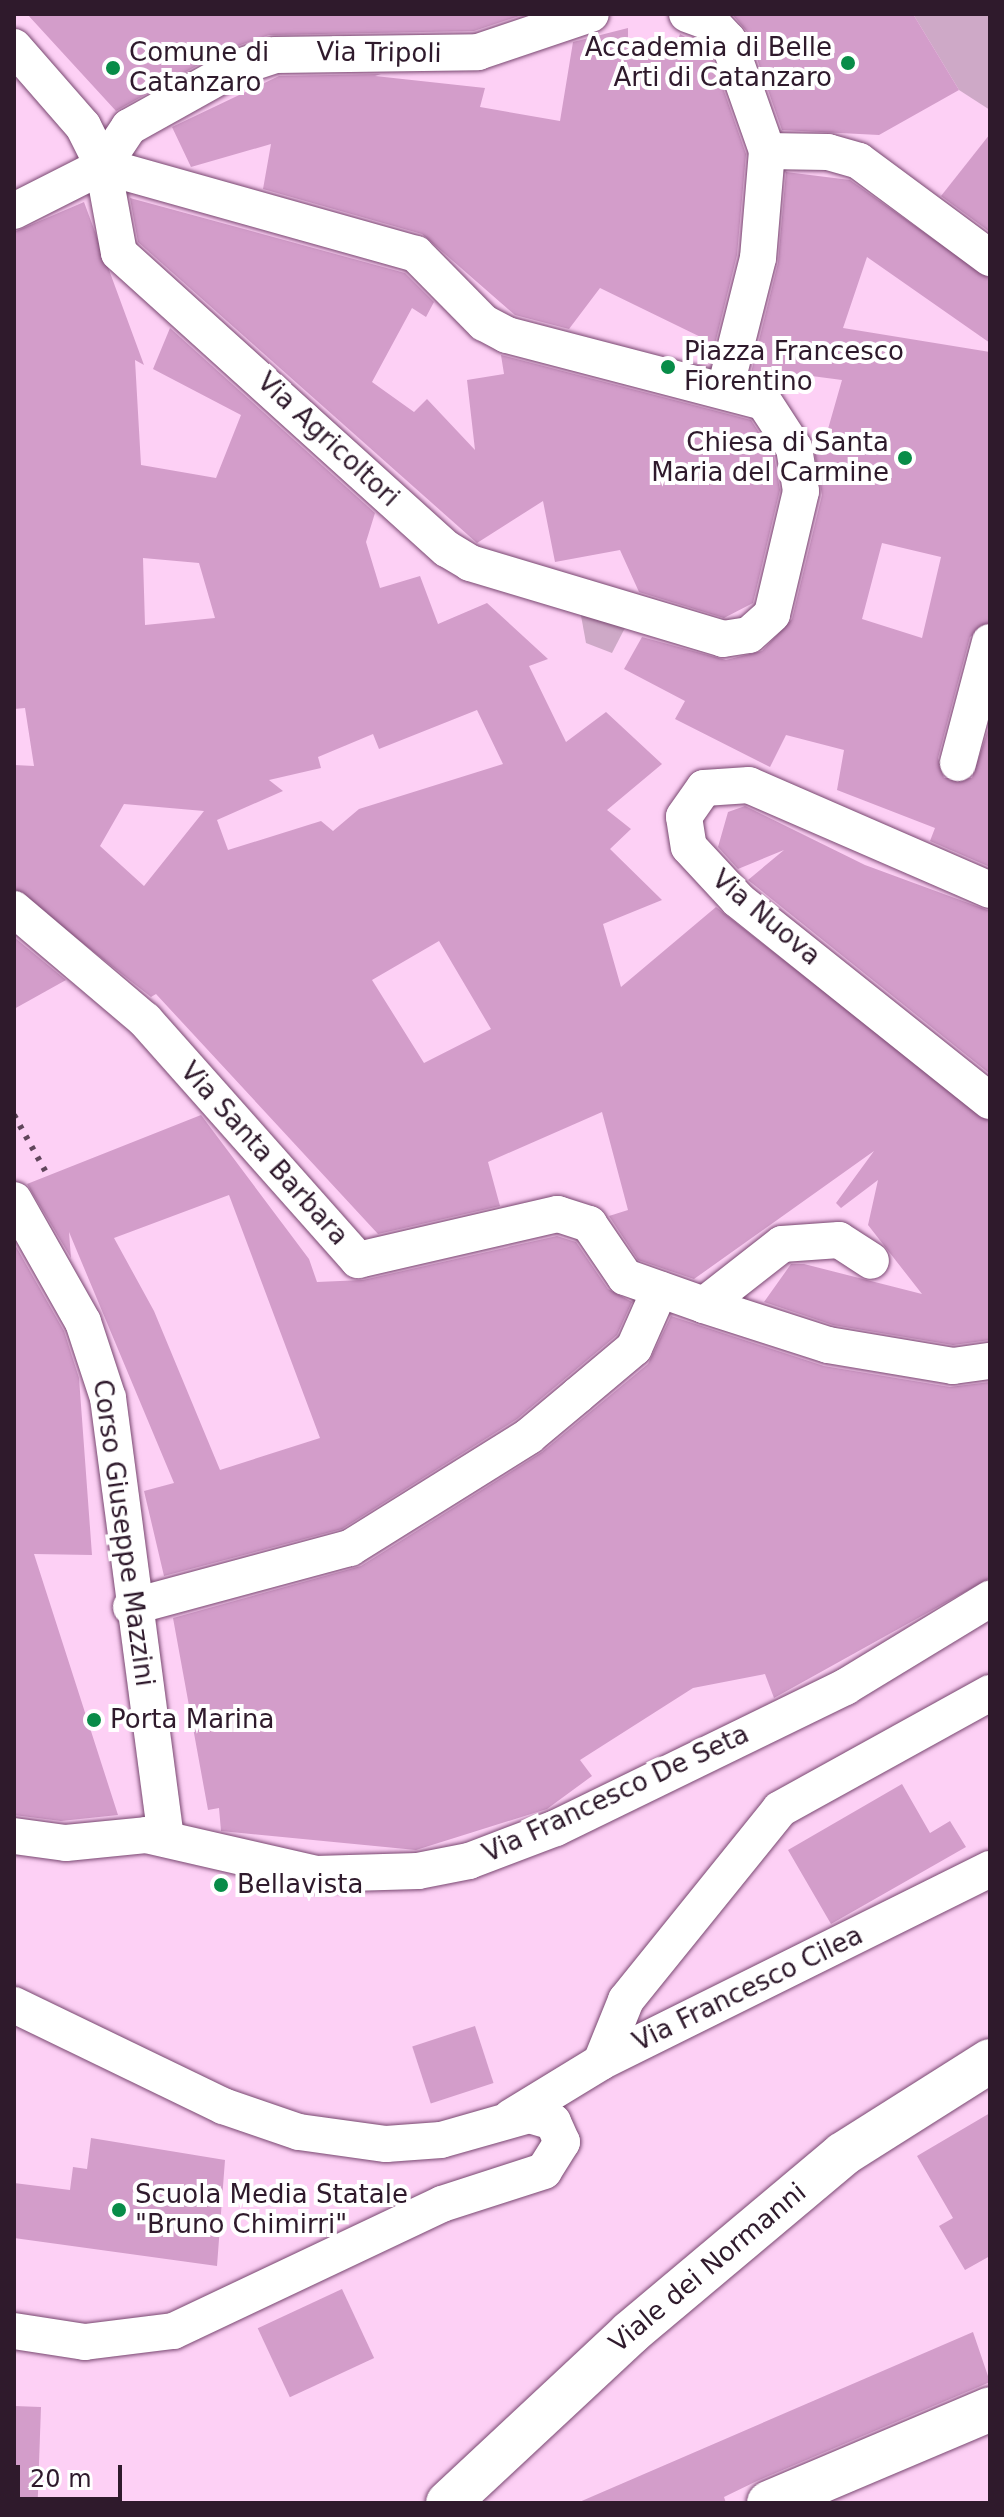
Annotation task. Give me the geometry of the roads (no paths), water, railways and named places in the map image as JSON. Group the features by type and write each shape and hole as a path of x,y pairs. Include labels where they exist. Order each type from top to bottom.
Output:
{"street":[{"name":"Via Tripoli","path":"103,166 129,127 233,69 275,55 478,52 591,14"},
{"path":"14,211 103,166 416,254 484,323 549,345 725,389 758,258 767,151 728,40 712,23 687,14"},
{"name":"Via Agricoltori","path":"14,47 77,117 103,166 119,253 427,533 470,563 723,639 749,635 772,614 801,491 794,448 778,414 725,389"},
{"path":"767,151 828,152 859,161 990,258"},
{"path":"958,763 990,642"},
{"name":"Via Nuova","path":"990,890 749,785 704,788 684,817 689,847 738,900 990,1101"},
{"name":"Via Santa Barbara","path":"14,909 63,946 145,1020 358,1260 558,1214 589,1224 625,1277 660,1289"},
{"name":"Corso Giuseppe Mazzini","path":"14,1200 97,1354 166,1838"},
{"path":"704,1305 782,1244 839,1240 871,1261"},
{"path":"131,1607 350,1548 568,1403 634,1348 660,1289 828,1345 909,1359 990,1361"},
{"name":"Via Francesco De Seta","path":"14,1836 66,1843 166,1838 316,1874 418,1871 469,1861 556,1828 845,1687 990,1599"},
{"path":"601,2062 626,2000 780,1809 990,1693"},
{"name":"Via Francesco Cilea","path":"511,2117 601,2062 990,1869"},
{"path":"14,2005 223,2106 299,2132 386,2144 441,2140 511,2117 553,2122 562,2142 553,2164 442,2204 173,2331 85,2342 14,2331"},
{"name":"Viale dei Normanni","path":"448,2503 630,2333 843,2154 990,2061"},
{"path":"769,2503 990,2409"}],"railway":[{"path":"14,1115 47,1174"}],"place":[{"name":"Accademia di Belle Arti di Catanzaro","path":"848,63"},
{"name":"Comune di Catanzaro","path":"113,68"},
{"name":"Piazza Francesco Fiorentino","path":"668,367"},
{"name":"Chiesa di Santa Maria del Carmine","path":"905,458"},
{"name":"Porta Marina","path":"94,1720"},
{"name":"Bellavista","path":"221,1885"},
{"name":"Scuola Media Statale \"Bruno Chimirri\"","path":"119,2210"}]}
